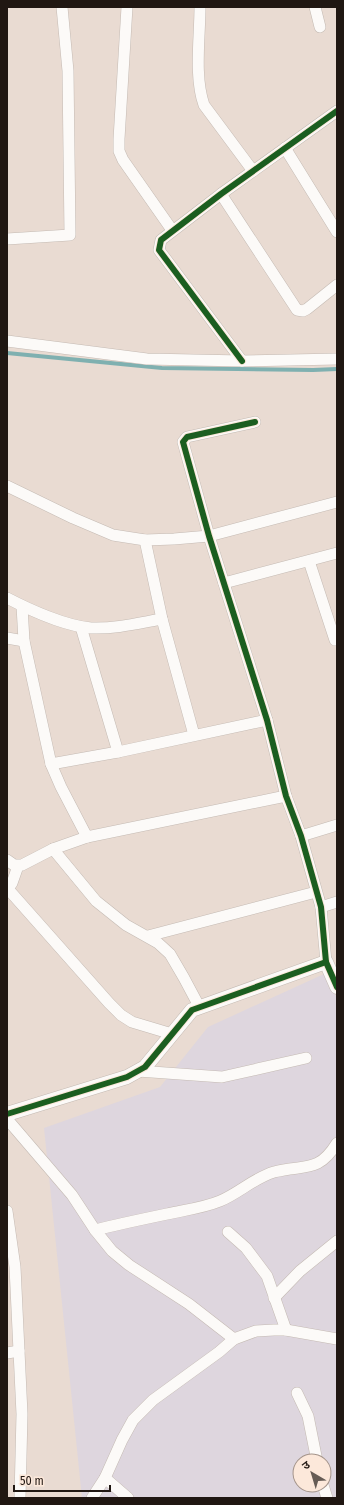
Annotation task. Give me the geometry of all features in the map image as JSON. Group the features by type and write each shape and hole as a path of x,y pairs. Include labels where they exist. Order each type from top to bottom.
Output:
{"street":[{"path":"7,239 70,235 68,71 62,7"},
{"path":"127,7 119,139 120,151 123,160 172,230"},
{"path":"200,7 199,75 201,96 204,105 253,171"},
{"path":"315,7 320,27"},
{"path":"242,361 159,250 161,240 172,230 221,194 337,111"},
{"path":"286,148 337,232"},
{"path":"221,194 297,310 303,311 337,285"},
{"path":"7,341 147,359 242,361 337,359"},
{"path":"255,422 188,437 183,441 209,536 267,720 286,796 301,836 321,907 326,962 337,986"},
{"path":"7,486 73,518 113,535 145,540 209,536 337,502"},
{"path":"145,540 162,619 194,735"},
{"path":"224,583 337,553"},
{"path":"309,561 335,640"},
{"path":"7,598 22,606 82,626 93,628 116,627 162,619"},
{"path":"22,606 24,641 51,764 61,787 87,837"},
{"path":"82,626 118,752"},
{"path":"7,638 24,641"},
{"path":"51,764 118,752 267,720"},
{"path":"7,860 18,866 25,864 53,849 87,837 286,796"},
{"path":"301,836 337,825"},
{"path":"53,849 96,901 126,925 148,936 170,954 200,1008"},
{"path":"18,866 12,883 8,889 109,1003 121,1015 132,1022 172,1034"},
{"path":"148,936 316,892"},
{"path":"321,907 337,902"},
{"path":"7,1114 127,1077 145,1067 192,1010 326,962"},
{"path":"138,1071 222,1077 306,1058"},
{"path":"7,1119 72,1195 95,1230 122,1260 188,1304 234,1339"},
{"path":"95,1230 132,1220 203,1207 221,1201 239,1192 256,1180 274,1172 320,1163 330,1154 337,1143"},
{"path":"7,1211 15,1267 22,1414 20,1498"},
{"path":"228,1232 246,1248 267,1276 286,1330"},
{"path":"274,1298 300,1271 337,1241"},
{"path":"92,1498 105,1478 122,1440 133,1420 153,1400 219,1352 234,1339 256,1331 286,1330 337,1339"},
{"path":"7,1353 19,1351"},
{"path":"297,1393 308,1416 315,1453"},
{"path":"105,1478 128,1498"}],"shaded area":[{"path":"324,974 337,998 337,1498 82,1498 44,1128 160,1087 208,1027"}],"waterway":[{"path":"7,353 162,368 337,369"}],"cycle path":[{"path":"242,361 159,250 161,240 221,194 337,111"},
{"path":"255,422 187,437 183,442 209,536 267,720 286,796 301,836 321,907 326,962"},
{"path":"7,1114 127,1077 145,1067 192,1010 326,962 337,987"}]}
